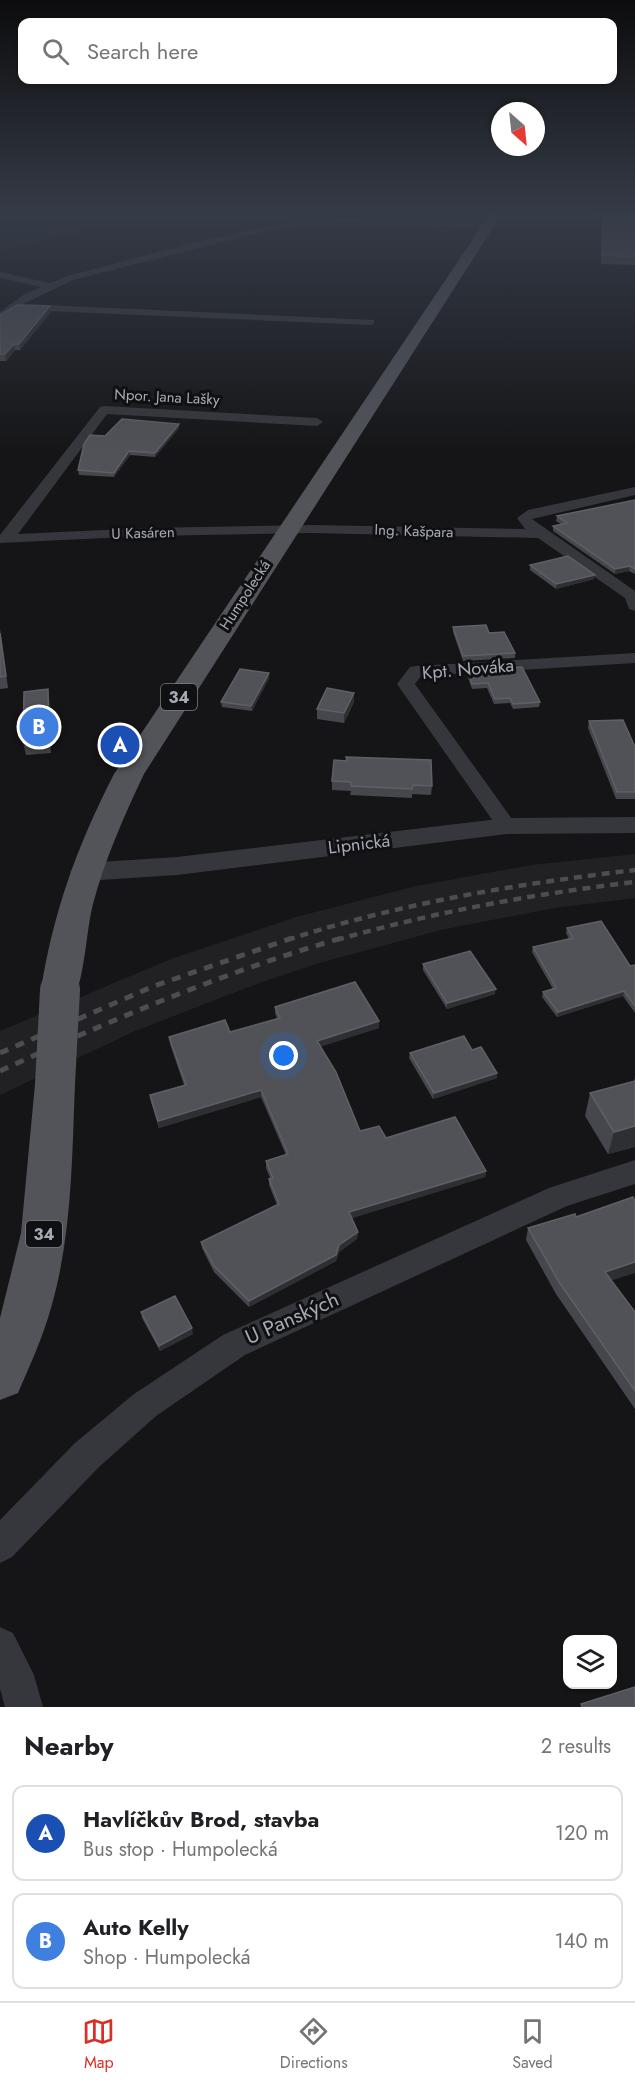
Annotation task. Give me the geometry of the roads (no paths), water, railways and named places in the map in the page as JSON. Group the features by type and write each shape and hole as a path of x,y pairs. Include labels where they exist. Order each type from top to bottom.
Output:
{"main road":[{"name":"Humpolecká","path":"0,1376 21,1329 33,1293 40,1258 48,1203 60,990 71,921 84,872 102,826 129,774 443,295"}],"street":[{"path":"0,317 34,295"},
{"path":"14,306 370,322"},
{"name":"Npor. Jana Lašky","path":"4,539 104,410 317,422"},
{"path":"634,599 527,524 525,516 635,491"},
{"name":"Ing. Kašpara","path":"287,530 379,529 500,535 541,534"},
{"name":"U Kasáren","path":"4,539 287,530"},
{"name":"Kpt. Nováka","path":"507,826 406,684 417,671 635,658"},
{"name":"Lipnická","path":"84,872 177,866 507,826 635,825"},
{"name":"U Panských","path":"0,1545 87,1455 145,1406 234,1344 559,1196 635,1172"},
{"path":"0,1646 15,1675 24,1707"}],"railway":[{"path":"287,940 373,915 460,896 635,870"},
{"path":"336,940 484,905 635,882"},
{"path":"0,1053 154,986 292,938"},
{"path":"0,1071 168,998 254,966 342,938"}],"place":[{"name":"Auto Kelly","path":"39,727"},
{"name":"Havlíčkův Brod, stavba","path":"120,745"}]}
